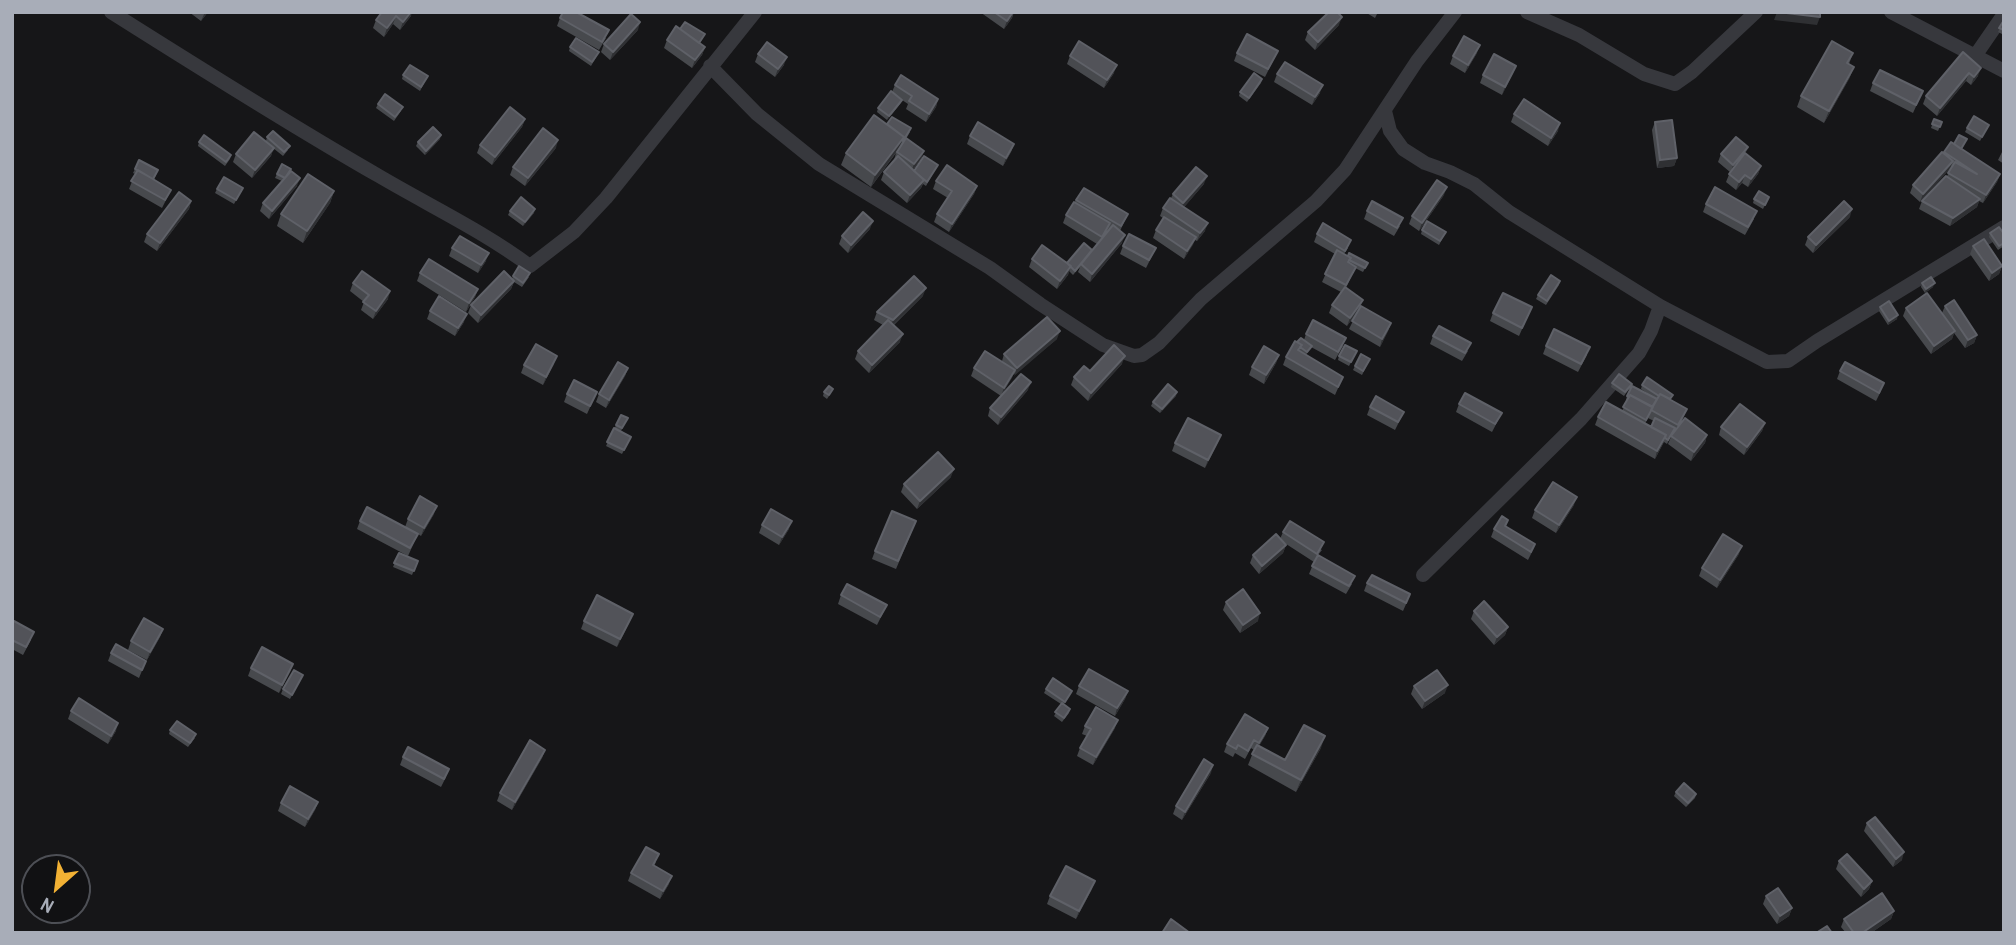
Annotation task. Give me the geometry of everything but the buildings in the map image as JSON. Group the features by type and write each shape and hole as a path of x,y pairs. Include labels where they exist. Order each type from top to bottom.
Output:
{"street":[{"path":"111,12 214,78 379,176 501,244 530,266 574,232 606,198 755,12"},
{"path":"710,66 757,114 819,164 990,268 1103,345 1134,356 1142,355 1159,343 1201,299 1317,201 1345,170 1418,61 1455,12"},
{"path":"1527,12 1579,36 1644,74 1675,83 1702,63 1756,12"},
{"path":"1891,12 2004,71"},
{"path":"1975,56 2004,14"},
{"path":"1385,111 1390,131 1404,149 1425,163 1474,184 1509,212 1660,306 1767,362 1788,361 2004,227"},
{"path":"1423,575 1581,419 1639,353 1660,306"}]}
